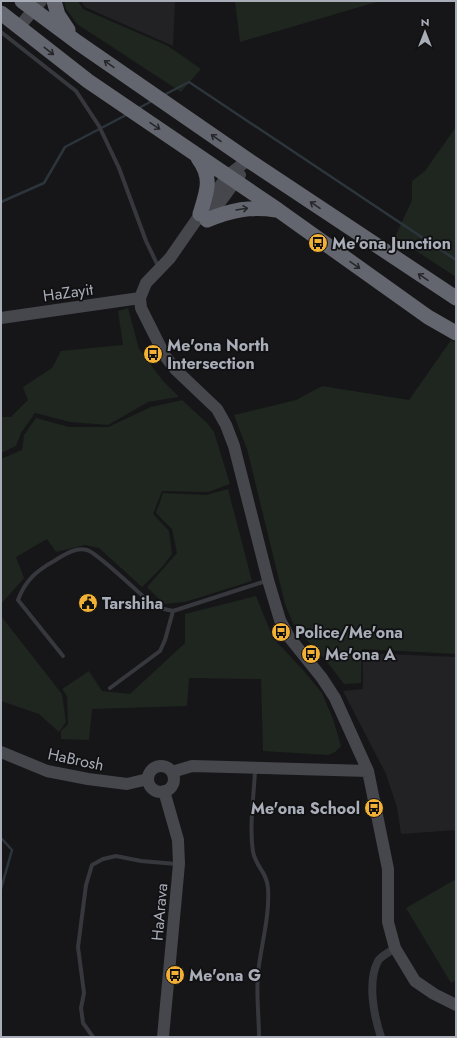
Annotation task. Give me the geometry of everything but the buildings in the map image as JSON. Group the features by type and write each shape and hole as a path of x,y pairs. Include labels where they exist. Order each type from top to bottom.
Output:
{"highway":[{"path":"54,1 58,15 77,42"},
{"path":"31,4 77,42 248,160 456,298"},
{"path":"1,13 88,81 196,153 428,317 456,333"},
{"path":"196,153 204,166 208,178 204,217 242,208 258,207 278,210"}],"main road":[{"path":"19,27 31,4"},
{"path":"248,160 204,217 160,270 146,283 140,298 141,308 165,356 176,370 217,409 226,425 234,446 268,580 280,620 289,637 322,678 335,698 368,771 388,869 388,922 396,948 415,981 434,994 456,1005"},
{"name":"HaZayit","path":"1,318 140,298"},
{"name":"HaBrosh","path":"1,752 47,771 88,779 127,784 148,779"},
{"path":"158,766 165,766 172,772 173,782 171,786 164,791 154,790 148,783 151,770 158,766"},
{"path":"172,772 192,766 368,771"},
{"name":"HaArava","path":"163,1037 179,864 178,840 164,791"}],"street":[{"path":"381,1037 374,1015 373,986 375,969 379,960 396,948"}],"lane":[{"path":"1,32 76,92 99,126 119,168 146,241 160,270"},
{"path":"63,656 18,600 24,585 43,567 77,549 88,550 155,607 172,611 268,580"},
{"path":"110,688 160,651 165,640 172,611"},
{"path":"255,768 252,840 254,854 258,865 266,876 268,889 268,908 258,975 259,1037"},
{"path":"93,1037 83,1023 81,1008 84,993 78,948 86,885 92,865 103,859 116,856 141,861 179,864"}],"shaded area":[{"path":"64,1 78,1 83,9 168,46 201,69 181,92 77,24 66,9"},
{"path":"81,1 175,1 173,46 85,7"},
{"path":"235,1 380,1 240,42"},
{"path":"456,127 456,277 395,237 412,200 412,181 425,171"},
{"path":"128,308 139,349 163,381 179,397 148,402 108,425 70,422 35,413 21,433 16,446 1,453 1,417 11,417 28,400 23,387 52,368 61,351 123,345 118,311"},
{"path":"451,340 456,343 456,654 362,649 361,683 344,684 324,658 295,628 285,604 247,449 234,415 296,400 322,386 409,400"},
{"path":"182,400 207,423 214,432 230,484 208,492 162,491 153,514 169,531 172,554 163,566 142,587 99,548 85,545 56,552 47,539 16,557 24,578 1,604 1,459 22,450 24,435 36,418 69,427 108,427 151,407"},
{"path":"228,489 252,581 185,602 164,604 147,587 177,553 172,529 156,513 163,493 206,495"},
{"path":"256,596 273,638 322,693 333,719 341,746 335,752 328,755 263,751 261,679 189,678 187,706 92,709 89,740 61,739 61,731 68,724 67,696 62,689 89,671 102,691 130,694 185,643 185,614"},
{"path":"1,616 62,694 66,722 59,732 39,714 1,701"},
{"path":"363,653 456,657 456,830 401,834 397,807 386,774 343,691 363,689"},
{"path":"456,879 456,980 451,983 406,908"}],"waterway":[{"path":"164,95 189,82 456,260"},
{"path":"137,109 152,101"},
{"path":"1,202 44,183 65,147 128,114"},
{"path":"1,838 12,850 1,889"}],"place":[{"name":"Me'ona Junction","path":"318,243"},
{"name":"Me'ona North Intersection","path":"153,354"},
{"name":"Tarshiha","path":"88,603"},
{"name":"Police/Me'ona","path":"281,632"},
{"name":"Me'ona A","path":"311,654"},
{"name":"Me'ona School","path":"374,808"},
{"name":"Me'ona G","path":"175,975"}]}
